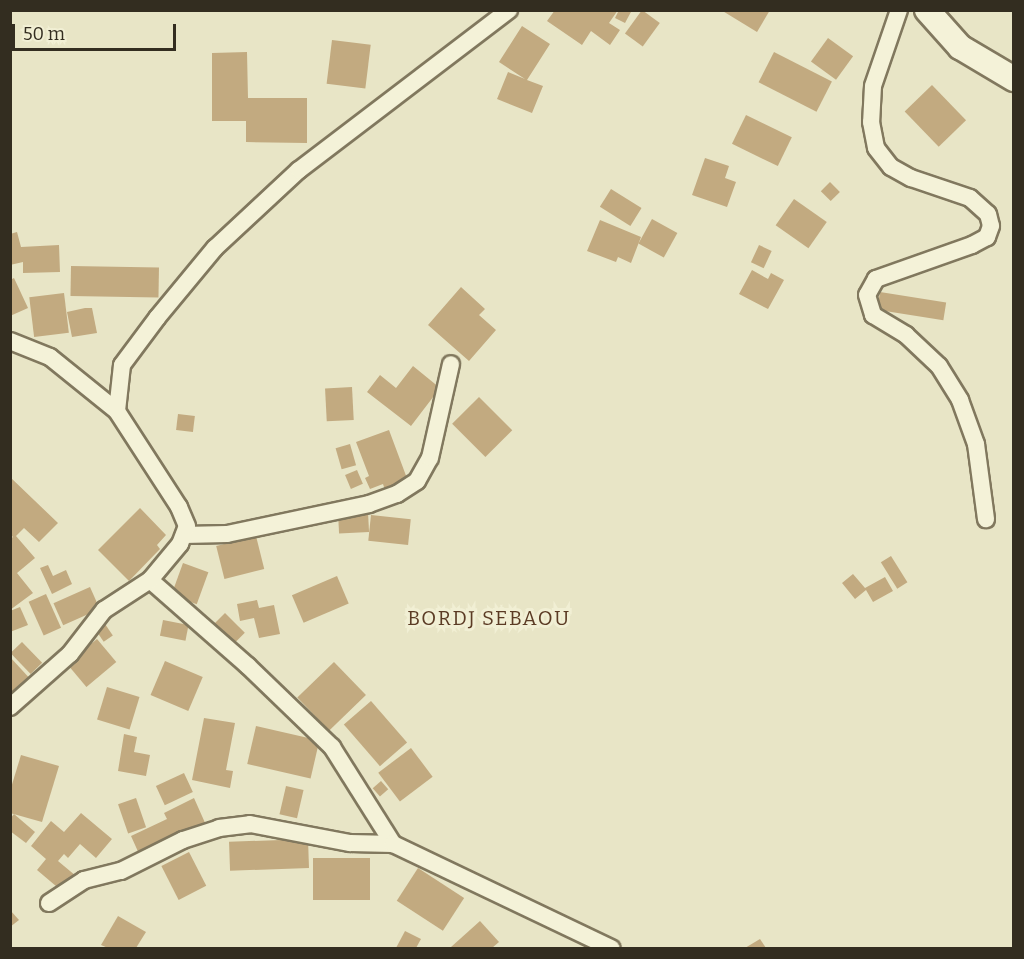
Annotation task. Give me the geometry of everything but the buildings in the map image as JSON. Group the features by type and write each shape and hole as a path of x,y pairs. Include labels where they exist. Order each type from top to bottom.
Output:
{"main road":[{"path":"927,10 960,47 1014,79"}],"street":[{"path":"117,411 122,365 157,318 215,248 299,170 509,10"},
{"path":"899,10 873,86 870,122 876,148 891,167 911,178 970,198 988,214 991,226 987,237 972,245 876,279 867,295 873,315 906,335 939,366 960,400 976,444 986,519"},
{"path":"10,341 50,357 117,411 179,507 187,526 180,544 150,580 104,610 70,654 10,707"},
{"path":"184,535 227,534 369,504 397,494 417,481 430,458 451,364"},
{"path":"150,580 248,666 332,747 393,844"},
{"path":"50,903 84,880 121,871 183,840 219,828 250,824 350,843 393,844 611,948"}],"district":[{"name":"BORDJ SEBAOU","path":"489,618"}]}
